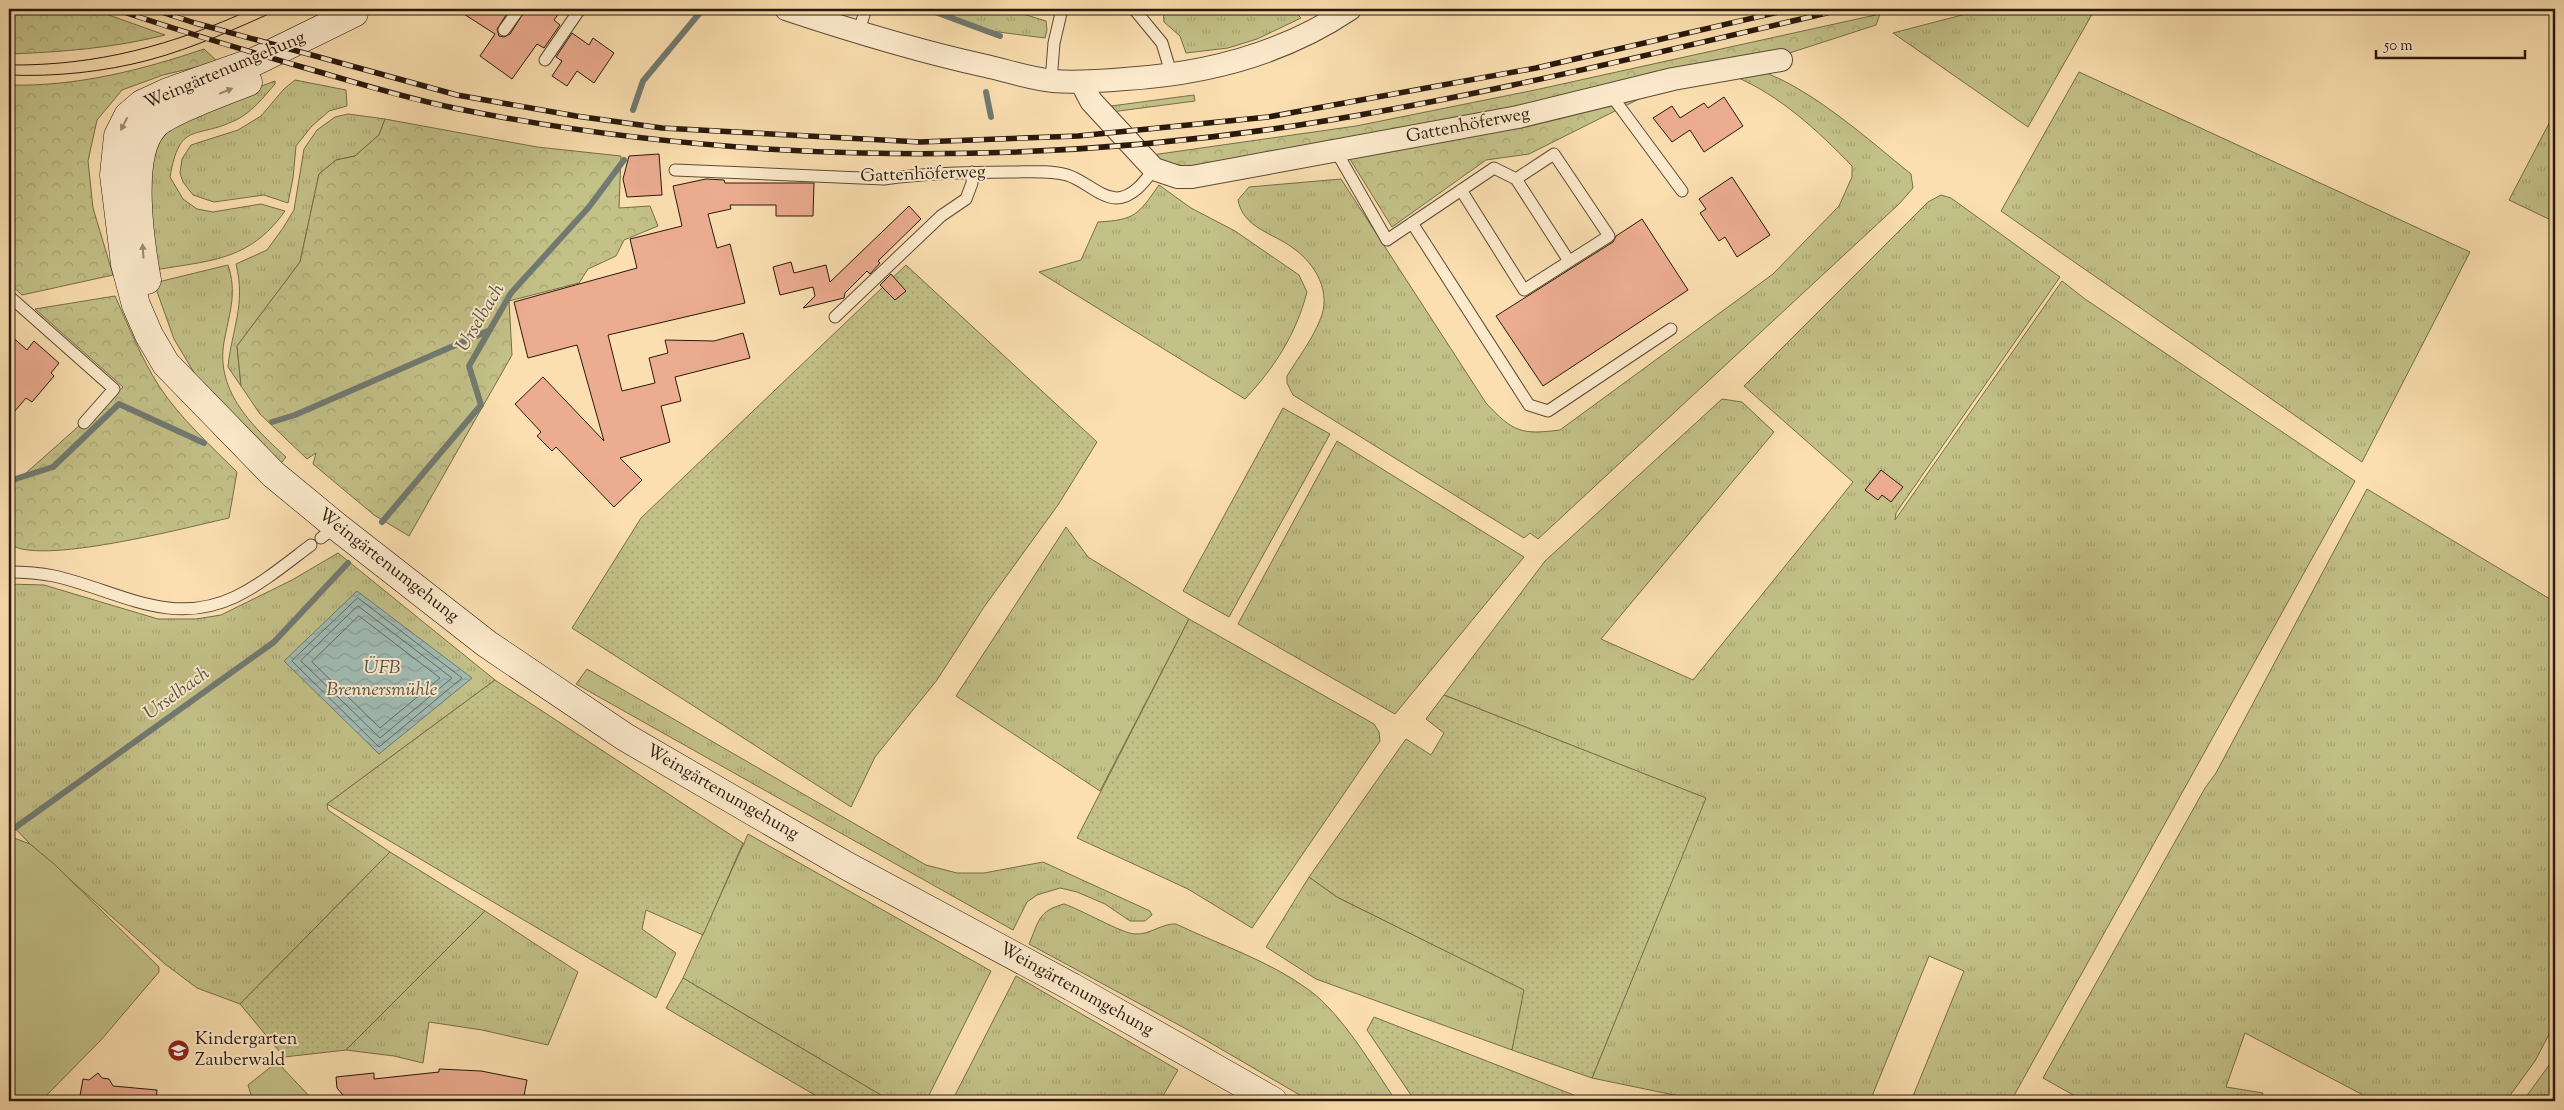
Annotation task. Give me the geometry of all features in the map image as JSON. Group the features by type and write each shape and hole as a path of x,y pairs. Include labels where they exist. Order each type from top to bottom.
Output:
{"main road":[{"name":"Weingärtenumgehung","path":"357,11 256,61 168,92 142,104 128,116 118,136 114,175 125,264 136,305 149,334 166,364 273,474 323,537 626,737 847,866 1072,987 1273,1101"}],"street":[{"path":"786,9 858,33 947,57 1050,81 1081,82 1172,76 1207,70 1250,57 1303,37 1350,9"},
{"name":"Gattenhöferweg","path":"1081,82 1091,101 1154,169 1178,177 1192,177 1518,117 1673,79 1781,60"}],"lane":[{"path":"504,30 519,9"},
{"path":"545,60 580,9"},
{"path":"858,33 866,9"},
{"path":"1050,81 1054,42 1062,9"},
{"path":"1134,9 1162,43 1172,76"},
{"path":"1611,95 1682,191"},
{"path":"1336,151 1387,240 1494,168 1516,179 1569,261"},
{"path":"1461,190 1524,290 1609,236 1554,154 1516,179"},
{"name":"Gattenhöferweg","path":"675,170 884,179 917,174 1043,172 1067,175 1088,184 1104,195 1116,198 1127,195 1140,187 1154,169"},
{"path":"835,317 941,216 966,199 972,183 972,172"},
{"path":"1412,223 1530,406 1548,411 1671,329"},
{"path":"9,296 114,390 84,423"},
{"path":"9,572 55,576 136,603 185,609 212,606 236,597 323,537"}],"green space":[{"path":"9,9 92,9 165,35 88,49 9,54"},
{"path":"933,9 1007,9 1046,21 1047,30 1045,38 991,31"},
{"path":"1163,9 1292,9 1301,18 1257,39 1228,48 1186,53 1180,36 1164,22"},
{"path":"1985,9 2095,9 2028,127 1893,33"},
{"path":"1880,14 1876,25 1774,58 1649,94 1529,154 1486,160 1392,227 1340,143 1207,169 1159,162 1152,155 1356,126 1535,90"},
{"path":"204,49 218,62 163,75 122,90 97,120 88,161 93,208 113,275 22,295 9,283 9,85 59,83 108,76 157,64"},
{"path":"1760,71 1799,89 1839,116 1911,174 1913,188 1899,204 1538,539 1530,533 1524,538 1293,395 1287,383 1287,376 1309,342 1320,320 1324,300 1323,290 1320,280 1309,262 1293,248 1252,224 1246,217 1238,200 1249,187 1341,179 1486,403 1503,420 1518,429 1536,432 1560,430 1773,274 1839,206 1852,177 1852,166 1798,115 1767,93 1734,76"},
{"path":"2079,72 2470,252 2362,462 2001,211"},
{"path":"295,80 346,90 347,106 329,111 311,127 296,146 288,203 264,195 214,202 193,195 183,182 180,173 182,159 191,145 238,130 261,116 284,89"},
{"path":"275,81 275,84 262,99 242,117 184,139 174,159 170,177 183,199 197,209 213,212 261,204 285,211 271,228 256,241 241,250 208,261 150,271 147,209 154,146 173,119"},
{"path":"1194,95 1195,101 1111,112 1111,106"},
{"path":"2555,112 2555,222 2509,200"},
{"path":"348,114 385,119 379,135 355,156 336,160 319,174 300,262 237,346 241,386 228,367 240,292 236,264 267,250 294,210 304,149 317,130 335,117"},
{"path":"385,119 537,147 621,156 619,208 650,206 658,226 624,240 616,256 588,269 579,283 509,301 512,355 409,536 374,515 313,464 316,453 307,459 260,414 241,386 237,346 300,262 319,174 336,160 355,156 379,135"},
{"path":"1159,185 1191,208 1235,231 1299,275 1307,292 1297,322 1283,349 1266,375 1245,399 1039,272 1081,260 1098,222 1120,220 1134,214 1146,203"},
{"path":"1941,195 1951,198 2060,277 1896,513 1895,520 2062,281 2085,299 2355,481 2011,1101 1911,1101 1964,971 1929,956 1870,1101 1703,1101 1592,1078 1705,798 1444,695 1545,561 1722,399 1742,402 1774,432 1601,639 1693,680 1853,482 1744,386 1928,202"},
{"path":"228,265 231,275 232,293 223,356 225,373 230,389 248,419 286,457 277,468 202,386 174,339 154,283"},
{"path":"906,265 1097,442 1058,505 984,607 937,680 875,757 851,807 572,628 641,518"},
{"path":"115,296 141,353 167,398 237,472 229,518 115,543 49,551 24,549 9,543 9,488 123,387 35,309"},
{"path":"1283,408 1330,434 1229,617 1183,591"},
{"path":"1337,441 1524,557 1395,714 1238,624"},
{"path":"2367,489 2555,602 2555,1023 2535,1061 2506,1101 2364,1101 2365,1096 2245,1033 2226,1087 2263,1093 2261,1101 2084,1101 2043,1078 2205,788 2216,773"},
{"path":"1066,527 1088,557 1189,619 1100,791 956,696"},
{"path":"338,553 495,680 327,804 328,810 390,852 240,1004 197,988 165,964 30,844 9,822 9,584 44,585 158,619 196,619 221,615 292,580"},
{"path":"1189,619 1374,724 1379,732 1380,741 1252,928 1188,889 1077,838"},
{"path":"587,669 926,865 957,873 984,873 1043,862 1150,911 1152,915 1145,921 1130,921 1105,904 1077,892 1060,888 1037,895 1027,902 1013,930 576,684"},
{"path":"495,680 743,843 703,935 646,910 642,929 676,953 656,998 327,804"},
{"path":"1444,695 1706,798 1592,1078 1512,1050 1524,990 1337,897 1309,877 1406,739 1431,755 1444,733 1426,719"},
{"path":"748,834 991,971 926,1101 891,1101 683,978"},
{"path":"14,838 30,844 54,864 159,967 159,972 101,1040 41,1101 9,1101 9,841"},
{"path":"390,852 485,911 346,1050 284,1057 240,1004"},
{"path":"1309,877 1337,897 1525,990 1512,1050 1316,979 1266,947"},
{"path":"1064,904 1129,933 1146,933 1166,925 1176,924 1278,970 1309,990 1333,1013 1356,1042 1396,1101 1310,1101 1190,1031 1029,944 1040,918 1049,910"},
{"path":"485,911 578,972 548,1045 482,1030 429,1022 423,1063 394,1056 346,1050"},
{"path":"1016,976 1178,1070 1160,1101 952,1101"},
{"path":"683,978 891,1101 825,1101 666,1008"},
{"path":"1374,1017 1592,1101 1415,1101 1367,1030"},
{"path":"2555,1057 2555,1101 2523,1101"},
{"path":"277,1062 314,1101 253,1101 248,1085"}],"water":[{"name":"ÜFB Brennersmühle","path":"357,591 472,678 379,754 284,661"}],"building":[{"path":"456,9 510,9 497,29 499,36 504,37 510,34 526,9 562,9 554,20 560,25 544,48 537,44 512,79 480,56 495,34"},
{"path":"572,33 589,45 593,38 614,53 594,83 577,71 567,86 552,76 562,61 556,57"},
{"path":"1724,97 1743,126 1704,152 1690,130 1672,142 1653,118 1672,106 1680,118 1704,103 1708,108"},
{"path":"659,154 662,195 627,197 623,179 629,156"},
{"path":"1732,177 1770,235 1737,257 1725,237 1719,241 1700,213 1706,209 1699,199"},
{"path":"706,179 724,180 725,183 814,183 813,216 776,216 776,205 730,205 731,209 708,214 717,248 730,244 745,303 608,335 622,391 655,383 649,358 668,353 665,340 714,341 743,333 750,358 675,377 681,401 661,406 670,442 620,458 642,480 614,507 556,447 552,451 537,436 541,432 515,404 543,377 604,441 577,345 528,358 514,302 637,268 630,239 682,226 673,186"},
{"path":"909,206 921,219 878,261 880,263 870,274 867,271 845,293 844,298 803,308 815,296 813,287 780,295 773,267 791,262 794,273 826,265 830,282"},
{"path":"1642,219 1688,290 1543,386 1496,316 1613,242 1616,236"},
{"path":"891,274 906,291 895,300 880,285"},
{"path":"9,334 27,350 34,341 59,363 51,373 54,376 32,402 26,398 9,418"},
{"path":"1881,470 1903,487 1891,502 1882,495 1878,500 1865,490"},
{"path":"439,1069 481,1071 527,1080 523,1101 348,1101 337,1088 336,1077 374,1073 374,1079 439,1072"},
{"path":"98,1073 102,1078 109,1079 113,1086 157,1090 156,1101 79,1101 83,1079 89,1080"}],"waterway":[{"name":"Urselbach","path":"633,110 643,81 703,9"},
{"path":"927,9 1000,36"},
{"path":"986,92 991,117"},
{"name":"Urselbach","path":"382,522 481,405 469,366 511,293 589,207 624,160"},
{"path":"272,422 295,415 490,330"},
{"path":"9,481 53,467 119,404 204,443"},
{"name":"Urselbach","path":"9,832 274,642 348,563"}],"tram line":[{"path":"9,65 73,62 134,51 193,33 252,9"},
{"path":"9,75 79,73 132,64 199,44 280,9"}],"railway":[{"path":"115,9 345,80 454,108 554,126 656,139 759,148 862,153 966,153 1070,149 1172,141 1273,129 1345,118 1488,90 1844,9"},
{"path":"152,9 195,23 457,95 576,116 662,128 920,142 1078,136 1268,117 1536,68 1792,9"}],"place":[{"name":"Kindergarten Zauberwald","path":"179,1050"}]}
